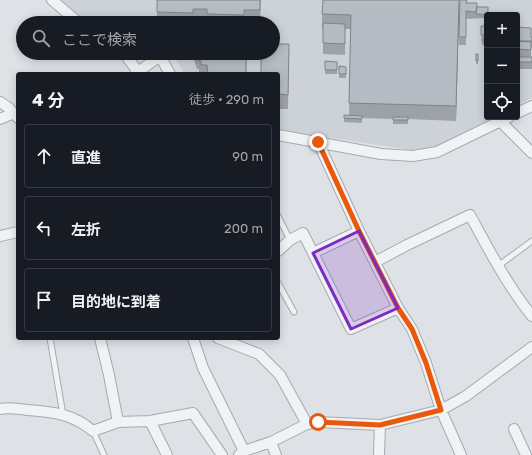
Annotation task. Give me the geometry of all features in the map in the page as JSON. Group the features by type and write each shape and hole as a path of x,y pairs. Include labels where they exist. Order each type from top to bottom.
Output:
{"street":[{"path":"52,0 71,16"},
{"path":"128,60 135,72"},
{"path":"137,72 154,60"},
{"path":"162,60 169,72"},
{"path":"0,102 9,108 16,116"},
{"path":"520,112 532,106"},
{"path":"0,119 16,116"},
{"path":"280,135 381,154 413,156 437,152 502,120"},
{"path":"505,120 532,153"},
{"path":"318,142 359,231 398,308 412,329 426,363 441,410 461,455"},
{"path":"375,262 470,215 498,266 520,301 532,316"},
{"path":"313,253 359,231"},
{"path":"0,236 16,232"},
{"path":"280,249 290,240 303,233 351,329 398,308"},
{"path":"100,340 118,422"},
{"path":"195,340 202,368 242,453 271,442 307,424 318,422 380,425 441,410 466,396 532,347"},
{"path":"223,340 259,354 280,375 307,424"},
{"path":"0,409 35,410 63,415 83,422 93,431 118,422 150,421 193,413 222,455"},
{"path":"150,421 167,455"},
{"path":"379,455 380,425"},
{"path":"514,429 526,455"},
{"path":"271,442 276,455"}],"lane":[{"path":"280,220 290,240"},
{"path":"498,266 532,241"},
{"path":"280,287 294,312"},
{"path":"50,340 63,415"},
{"path":"93,431 104,455"}],"highlighted area":[{"path":"359,231 398,308 351,329 313,253"}],"shaded area":[{"path":"54,0 532,0 532,98 520,104 520,12 484,12 484,120 488,120 435,147 412,150 280,130 280,72 183,72 177,60 280,60 280,16 74,16"}],"building":[{"path":"157,0 260,0 260,10 244,10 244,15 207,14 207,9 193,9 193,13 157,12"},
{"path":"323,0 459,0 456,106 349,103 351,15 322,14"},
{"path":"460,0 467,0 466,3 477,3 476,12 466,11 466,37 459,37"},
{"path":"477,7 488,7 488,12 484,12 484,15 476,14"},
{"path":"323,23 345,24 345,44 323,43"},
{"path":"481,26 484,26 484,35 481,35"},
{"path":"520,27 531,28 532,41 520,41"},
{"path":"520,41 531,42 531,50 520,49"},
{"path":"280,44 289,44 288,95 280,94 280,72 261,72 261,60 280,60"},
{"path":"476,54 478,54 478,61 476,61"},
{"path":"520,57 532,57 532,62 520,62"},
{"path":"246,60 246,72 208,72 207,65 201,65 201,61 199,61"},
{"path":"325,61 337,62 337,70 325,70"},
{"path":"339,66 346,67 346,74 339,74"},
{"path":"344,115 362,116 362,119 344,118"},
{"path":"393,117 408,117 408,120 393,120"}],"route":[{"path":"318,142 359,231 398,308 412,329 426,363 441,410 380,425 318,422"}]}
